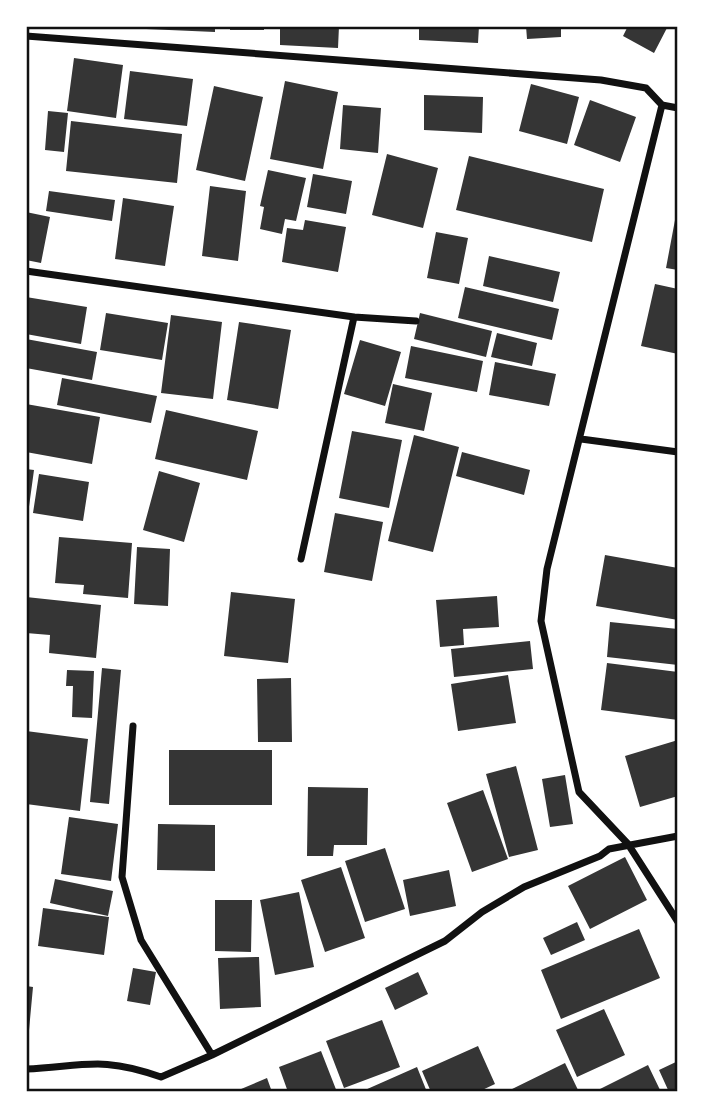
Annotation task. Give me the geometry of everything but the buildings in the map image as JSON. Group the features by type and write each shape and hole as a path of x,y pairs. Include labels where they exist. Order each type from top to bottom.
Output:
{"street":[{"path":"26,36 601,80 646,88 662,105 678,108"},
{"path":"662,105 547,569 541,621 579,792 628,844 678,922"},
{"path":"26,271 354,317 416,321"},
{"path":"301,559 354,317"},
{"path":"581,439 678,452"},
{"path":"133,726 122,877 141,940 212,1055"},
{"path":"26,1069 93,1061 127,1065 161,1077 212,1055 445,941 482,912 524,887 628,844 678,836"}]}
